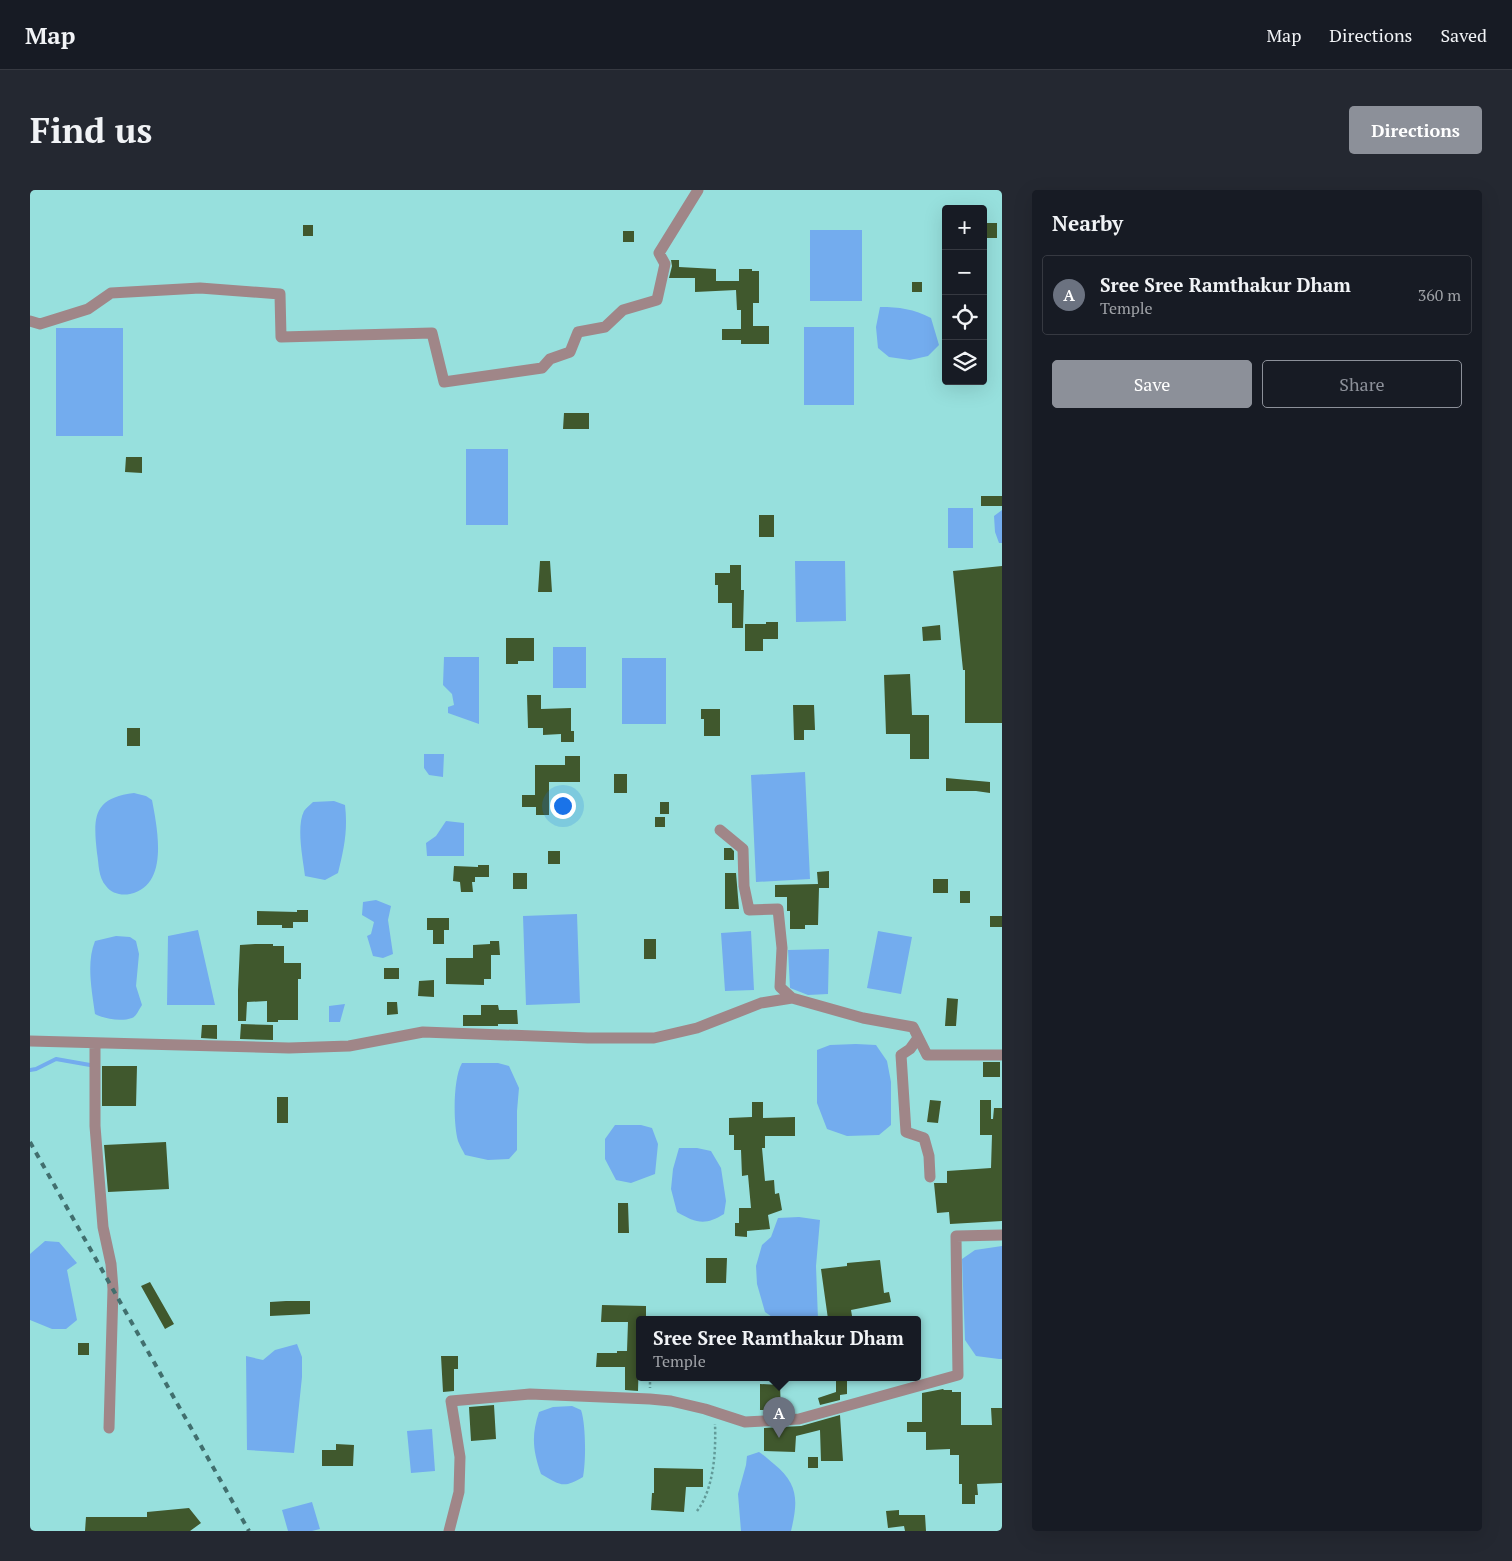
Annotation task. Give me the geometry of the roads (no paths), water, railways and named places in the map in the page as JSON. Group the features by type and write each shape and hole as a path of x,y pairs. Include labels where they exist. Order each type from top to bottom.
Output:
{"street":[{"path":"30,321 40,324 88,309 111,293 200,288 280,294 281,337 432,333 444,382 542,368 550,359 570,352 578,332 605,327 622,310 657,300 665,264 659,253 698,190"},
{"path":"720,830 743,849 744,886 749,910 778,909 782,948 780,987 792,998"},
{"path":"30,1041 289,1048 349,1046 422,1032 588,1038 654,1038 697,1028 761,1003 792,998 863,1018 913,1026 927,1054 1002,1055"},
{"path":"918,1038 910,1049 900,1055 906,1132 924,1138 929,1156 930,1177"},
{"path":"96,1043 95,1126 103,1227 111,1264 113,1289 109,1428"},
{"path":"449,1531 459,1492 460,1456 451,1401 530,1394 650,1399 672,1401 745,1422 799,1419 958,1375 956,1236 1002,1235"}],"water":[{"path":"810,230 862,230 862,301 810,301"},
{"path":"880,307 906,309 919,312 931,318 939,345 928,356 910,360 889,357 878,348 876,327"},
{"path":"804,327 854,327 854,405 804,405"},
{"path":"56,328 123,328 123,436 56,436"},
{"path":"466,449 508,449 508,525 466,525"},
{"path":"948,508 973,508 973,548 948,548"},
{"path":"1002,510 1002,543 999,543 995,532 994,516"},
{"path":"795,561 845,561 846,621 796,622"},
{"path":"553,647 586,647 586,688 553,688"},
{"path":"444,657 479,657 479,724 448,713 448,707 454,705 452,694 443,685"},
{"path":"622,658 666,658 666,724 622,724"},
{"path":"424,754 444,754 443,777 429,775 424,768"},
{"path":"805,772 810,879 756,882 751,775"},
{"path":"134,793 146,796 152,800 158,839 158,854 156,868 151,880 143,889 127,895 113,892 103,882 100,875 95,829 99,811 103,805 110,799"},
{"path":"334,801 345,805 346,814 345,839 338,873 325,880 305,876 300,834 304,811 313,802"},
{"path":"446,821 464,823 464,856 427,856 426,843 436,836"},
{"path":"376,900 391,906 388,920 393,954 383,958 373,956 367,936 371,934 374,922 362,915 363,902"},
{"path":"577,914 580,1003 526,1005 523,916"},
{"path":"198,930 215,1005 167,1005 168,936"},
{"path":"751,931 754,990 725,991 721,933"},
{"path":"878,931 912,937 901,994 867,988"},
{"path":"116,936 130,937 136,941 139,954 136,986 142,1005 134,1017 123,1020 108,1019 95,1014 90,977 92,950 95,941"},
{"path":"829,949 828,994 808,995 790,988 788,950"},
{"path":"345,1004 340,1022 329,1022 329,1006"},
{"path":"830,1045 876,1045 887,1061 891,1082 891,1125 879,1135 847,1136 827,1129 817,1103 817,1050"},
{"path":"462,1063 498,1063 509,1066 519,1088 517,1150 509,1159 488,1160 465,1155 458,1141 455,1123 455,1090"},
{"path":"615,1125 641,1125 652,1128 658,1144 655,1174 631,1183 616,1180 605,1159 605,1139"},
{"path":"679,1148 697,1148 711,1151 721,1168 726,1201 724,1214 706,1222 700,1222 677,1212 671,1189 673,1169"},
{"path":"799,1217 820,1220 816,1266 818,1316 771,1316 765,1312 757,1284 756,1266 762,1245 771,1237 778,1218"},
{"path":"45,1241 59,1242 77,1263 67,1270 77,1320 66,1329 52,1329 30,1320 30,1254"},
{"path":"1002,1246 1002,1359 999,1359 976,1356 965,1340 962,1259 975,1250"},
{"path":"297,1344 302,1357 302,1377 294,1453 247,1450 246,1356 263,1360 275,1350"},
{"path":"572,1406 581,1410 583,1416 584,1470 583,1477 571,1483 562,1484 541,1474 536,1458 534,1436 539,1412 553,1407"},
{"path":"432,1429 435,1471 411,1473 407,1431"},
{"path":"759,1452 782,1471 792,1486 795,1511 791,1531 741,1531 738,1494 747,1456"},
{"path":"312,1502 320,1529 288,1531 282,1510"}],"waterway":[{"path":"30,1070 56,1059 90,1065"}],"railway":[{"path":"30,1142 249,1531"}],"place":[{"name":"Sree Sree Ramthakur Dham","path":"779,1438"}]}
